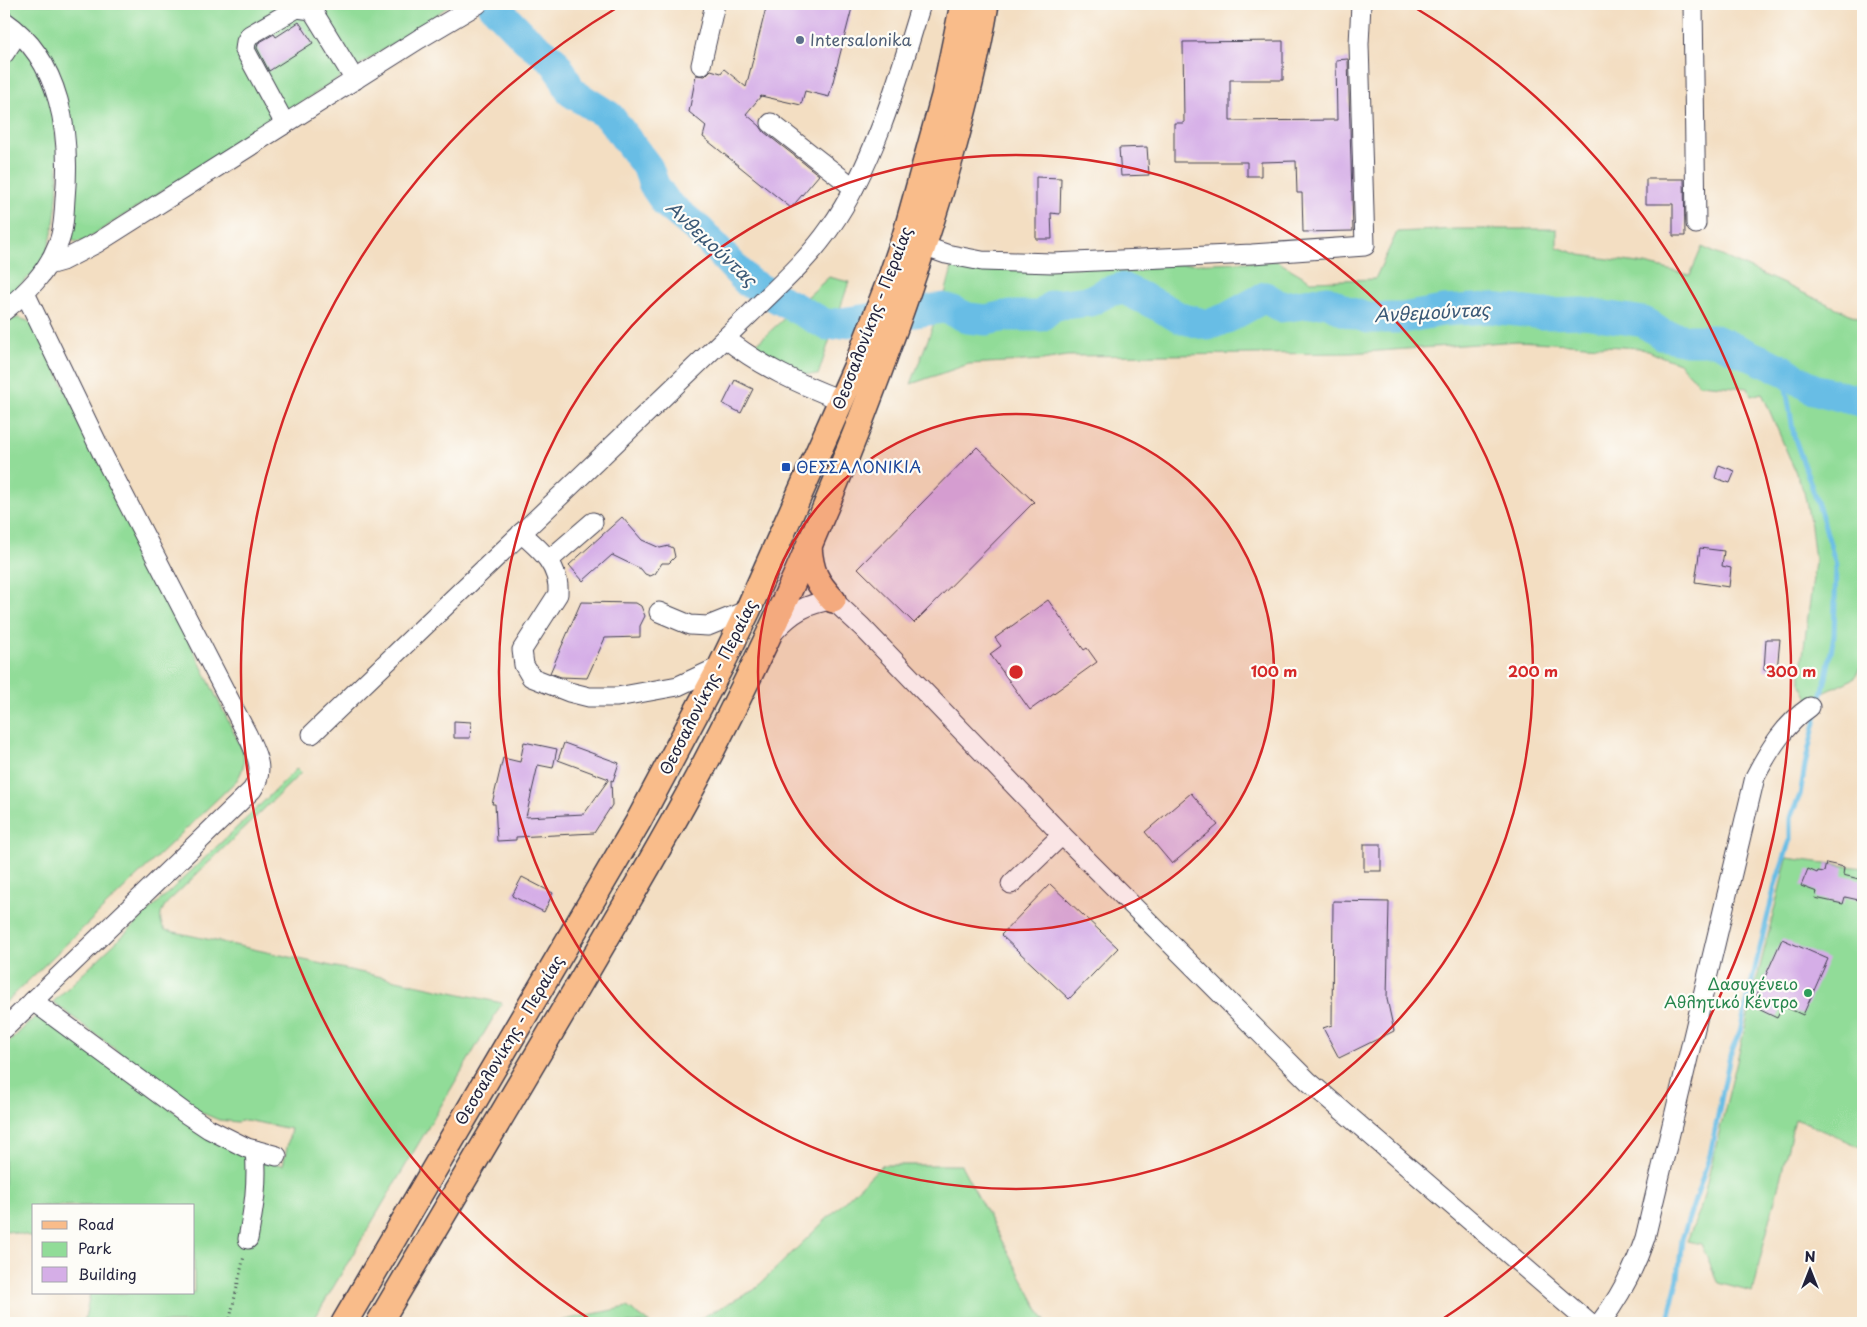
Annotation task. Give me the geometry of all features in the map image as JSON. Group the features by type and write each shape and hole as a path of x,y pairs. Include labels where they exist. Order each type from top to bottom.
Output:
{"main road":[{"name":"Θεσσαλονίκης - Περαίας","path":"902,277 904,236 944,96 963,4"},
{"name":"Θεσσαλονίκης - Περαίας","path":"379,1323 654,856 710,755 768,638 809,547 867,370 902,277 923,246 955,140 976,55 986,4"},
{"name":"Θεσσαλονίκης - Περαίας","path":"344,1323 638,822 721,666 748,610 841,400 867,370"},
{"path":"809,547 814,575 821,587 833,600"}],"street":[{"path":"701,65 715,4"},
{"path":"312,734 750,314 808,256 829,230 854,188 880,128 921,4"},
{"path":"923,246 946,254 982,261 1053,263 1252,254 1365,246 1359,44 1361,4"},
{"path":"1693,4 1696,224"},
{"path":"48,265 62,262 97,243 354,80 475,6"},
{"path":"285,124 245,50 246,42 250,36 296,8 312,10 354,80"},
{"path":"4,54 11,27 32,46 40,57 54,85 65,136 66,187 64,215 59,242 48,265 35,284 4,311"},
{"path":"771,123 854,188"},
{"path":"4,1029 252,790 258,781 259,768 257,754 103,455 25,293"},
{"path":"725,338 746,355 792,380 841,400"},
{"path":"549,560 593,522"},
{"path":"521,533 541,550 555,568 559,587 558,594 522,650 524,665 531,677 569,692 589,697 617,697 678,686 721,666"},
{"path":"768,638 783,622 802,608 814,603 833,600 862,627 1062,835 1308,1081 1580,1321"},
{"path":"658,612 690,625 708,626 748,610"},
{"path":"1600,1323 1611,1309 1632,1273 1645,1238 1755,777 1764,760 1786,729 1799,715 1810,707"},
{"path":"1011,884 1062,835"},
{"path":"33,1000 185,1113 231,1140 255,1150 277,1156"},
{"path":"248,1238 255,1204 257,1178 255,1150"}],"path":[{"path":"229,1323 248,1238"}],"green space":[{"path":"4,4 450,4 413,31 84,241 75,242 70,237 73,141 17,20 4,11"},
{"path":"19,43 36,63 45,82 55,129 58,182 52,231 44,259 28,278 4,299 4,66"},
{"path":"1456,229 1557,229 1557,247 1580,255 1645,264 1690,275 1702,247 1863,320 1863,661 1855,678 1809,700 1801,685 1801,670 1815,562 1811,526 1804,492 1762,393 1751,396 1748,388 1699,384 1679,363 1639,348 1517,341 1351,353 1067,356 1042,360 969,364 911,384 945,294 952,268 984,270 1277,261 1311,281 1375,279 1397,232"},
{"path":"829,277 849,282 818,375 805,374 752,348"},
{"path":"19,318 28,321 36,329 243,751 244,763 237,780 4,1004 4,324 10,319"},
{"path":"297,768 301,773 167,903 161,916 161,923 165,930 502,1003 312,1323 84,1323 90,1294 195,1294 195,1204 32,1204 32,1237 4,1230 4,1047 40,1012 209,1137 245,1155 283,1165 291,1129 246,1120 237,1122 219,1120 195,1110 53,1002"},
{"name":"Δασυγένειο Αθλητικό Κέντρο","path":"1787,858 1863,868 1863,1148 1795,1119 1752,1292 1718,1283 1701,1244 1687,1241 1700,1210"},
{"path":"882,1165 961,1165 1046,1323 691,1323 754,1290"},
{"path":"627,1307 650,1323 550,1323"}],"building":[{"path":"767,4 853,4 829,97 805,91 801,105 761,96 746,114 764,132 819,175 791,208 703,137 706,126 689,112 696,75 705,76 711,70 721,73 724,69 746,87"},
{"path":"299,22 313,43 269,71 257,48 258,43 274,34 276,37"},
{"path":"1283,41 1283,80 1230,80 1230,121 1337,120 1336,60 1348,59 1353,231 1303,232 1302,193 1297,193 1296,161 1261,162 1261,176 1247,176 1247,162 1174,162 1174,123 1184,123 1183,42"},
{"path":"1147,147 1149,175 1121,176 1119,148"},
{"path":"1036,177 1061,178 1060,214 1051,213 1052,239 1036,239"},
{"path":"1646,179 1684,179 1685,236 1673,236 1673,204 1646,204"},
{"path":"735,380 753,389 741,413 723,404"},
{"path":"977,447 1034,502 914,623 858,568"},
{"path":"1719,465 1735,471 1730,483 1715,478"},
{"path":"622,517 642,540 660,548 669,546 673,548 675,557 669,563 662,563 655,574 650,576 641,569 612,555 583,581 569,565"},
{"path":"1700,548 1724,551 1722,566 1731,568 1729,587 1695,582"},
{"path":"1048,600 1084,650 1087,648 1097,662 1030,710 990,654 1001,646 995,638"},
{"path":"581,602 636,603 641,606 645,616 640,626 640,637 605,638 587,678 561,677 550,673"},
{"path":"1766,639 1780,639 1777,671 1764,670"},
{"path":"454,721 471,722 470,738 454,738"},
{"path":"524,742 557,749 553,768 538,765 526,817 584,814 609,779 558,760 564,743 619,763 613,781 611,780 612,805 594,833 516,837 516,840 497,841 495,804 492,804 503,758 520,762"},
{"path":"1191,793 1218,825 1172,864 1145,832"},
{"path":"1364,844 1381,844 1381,871 1364,871"},
{"path":"1826,863 1844,867 1843,875 1863,880 1863,901 1845,897 1843,904 1815,898 1817,892 1801,886 1808,869 1817,873 1818,871 1824,872"},
{"path":"522,877 553,893 544,912 512,896"},
{"path":"1050,884 1118,948 1069,999 1001,935"},
{"path":"1333,901 1389,902 1387,999 1394,1031 1339,1058 1323,1028 1332,1025"},
{"path":"1782,939 1828,959 1803,1015 1783,1006 1777,1018 1752,1006"}],"waterway":[{"name":"Ανθεμούντας","path":"492,4 526,39 553,60 571,92 609,116 648,168 654,185 667,204 699,230 748,282 827,325 943,308 968,318 986,320 1005,316 1041,316 1054,305 1090,301 1107,292 1122,288 1180,318 1208,325 1227,318 1265,297 1281,307 1327,301 1345,311 1368,318 1402,318 1443,311 1490,308 1543,314 1584,313 1644,322 1663,335 1687,340 1715,340 1783,370 1813,389 1863,402"},
{"path":"1667,1323 1678,1278 1682,1239 1710,1155 1730,1055 1740,1031 1775,885 1790,840 1790,818 1800,795 1834,636 1836,565 1822,516 1794,436 1783,370"}],"place":[{"name":"Intersalonika","path":"800,40"},
{"name":"ΘΕΣΣΑΛΟΝΙΚΙΑ","path":"786,467"},
{"name":"Δασυγένειο Αθλητικό Κέντρο","path":"1808,993"}]}
